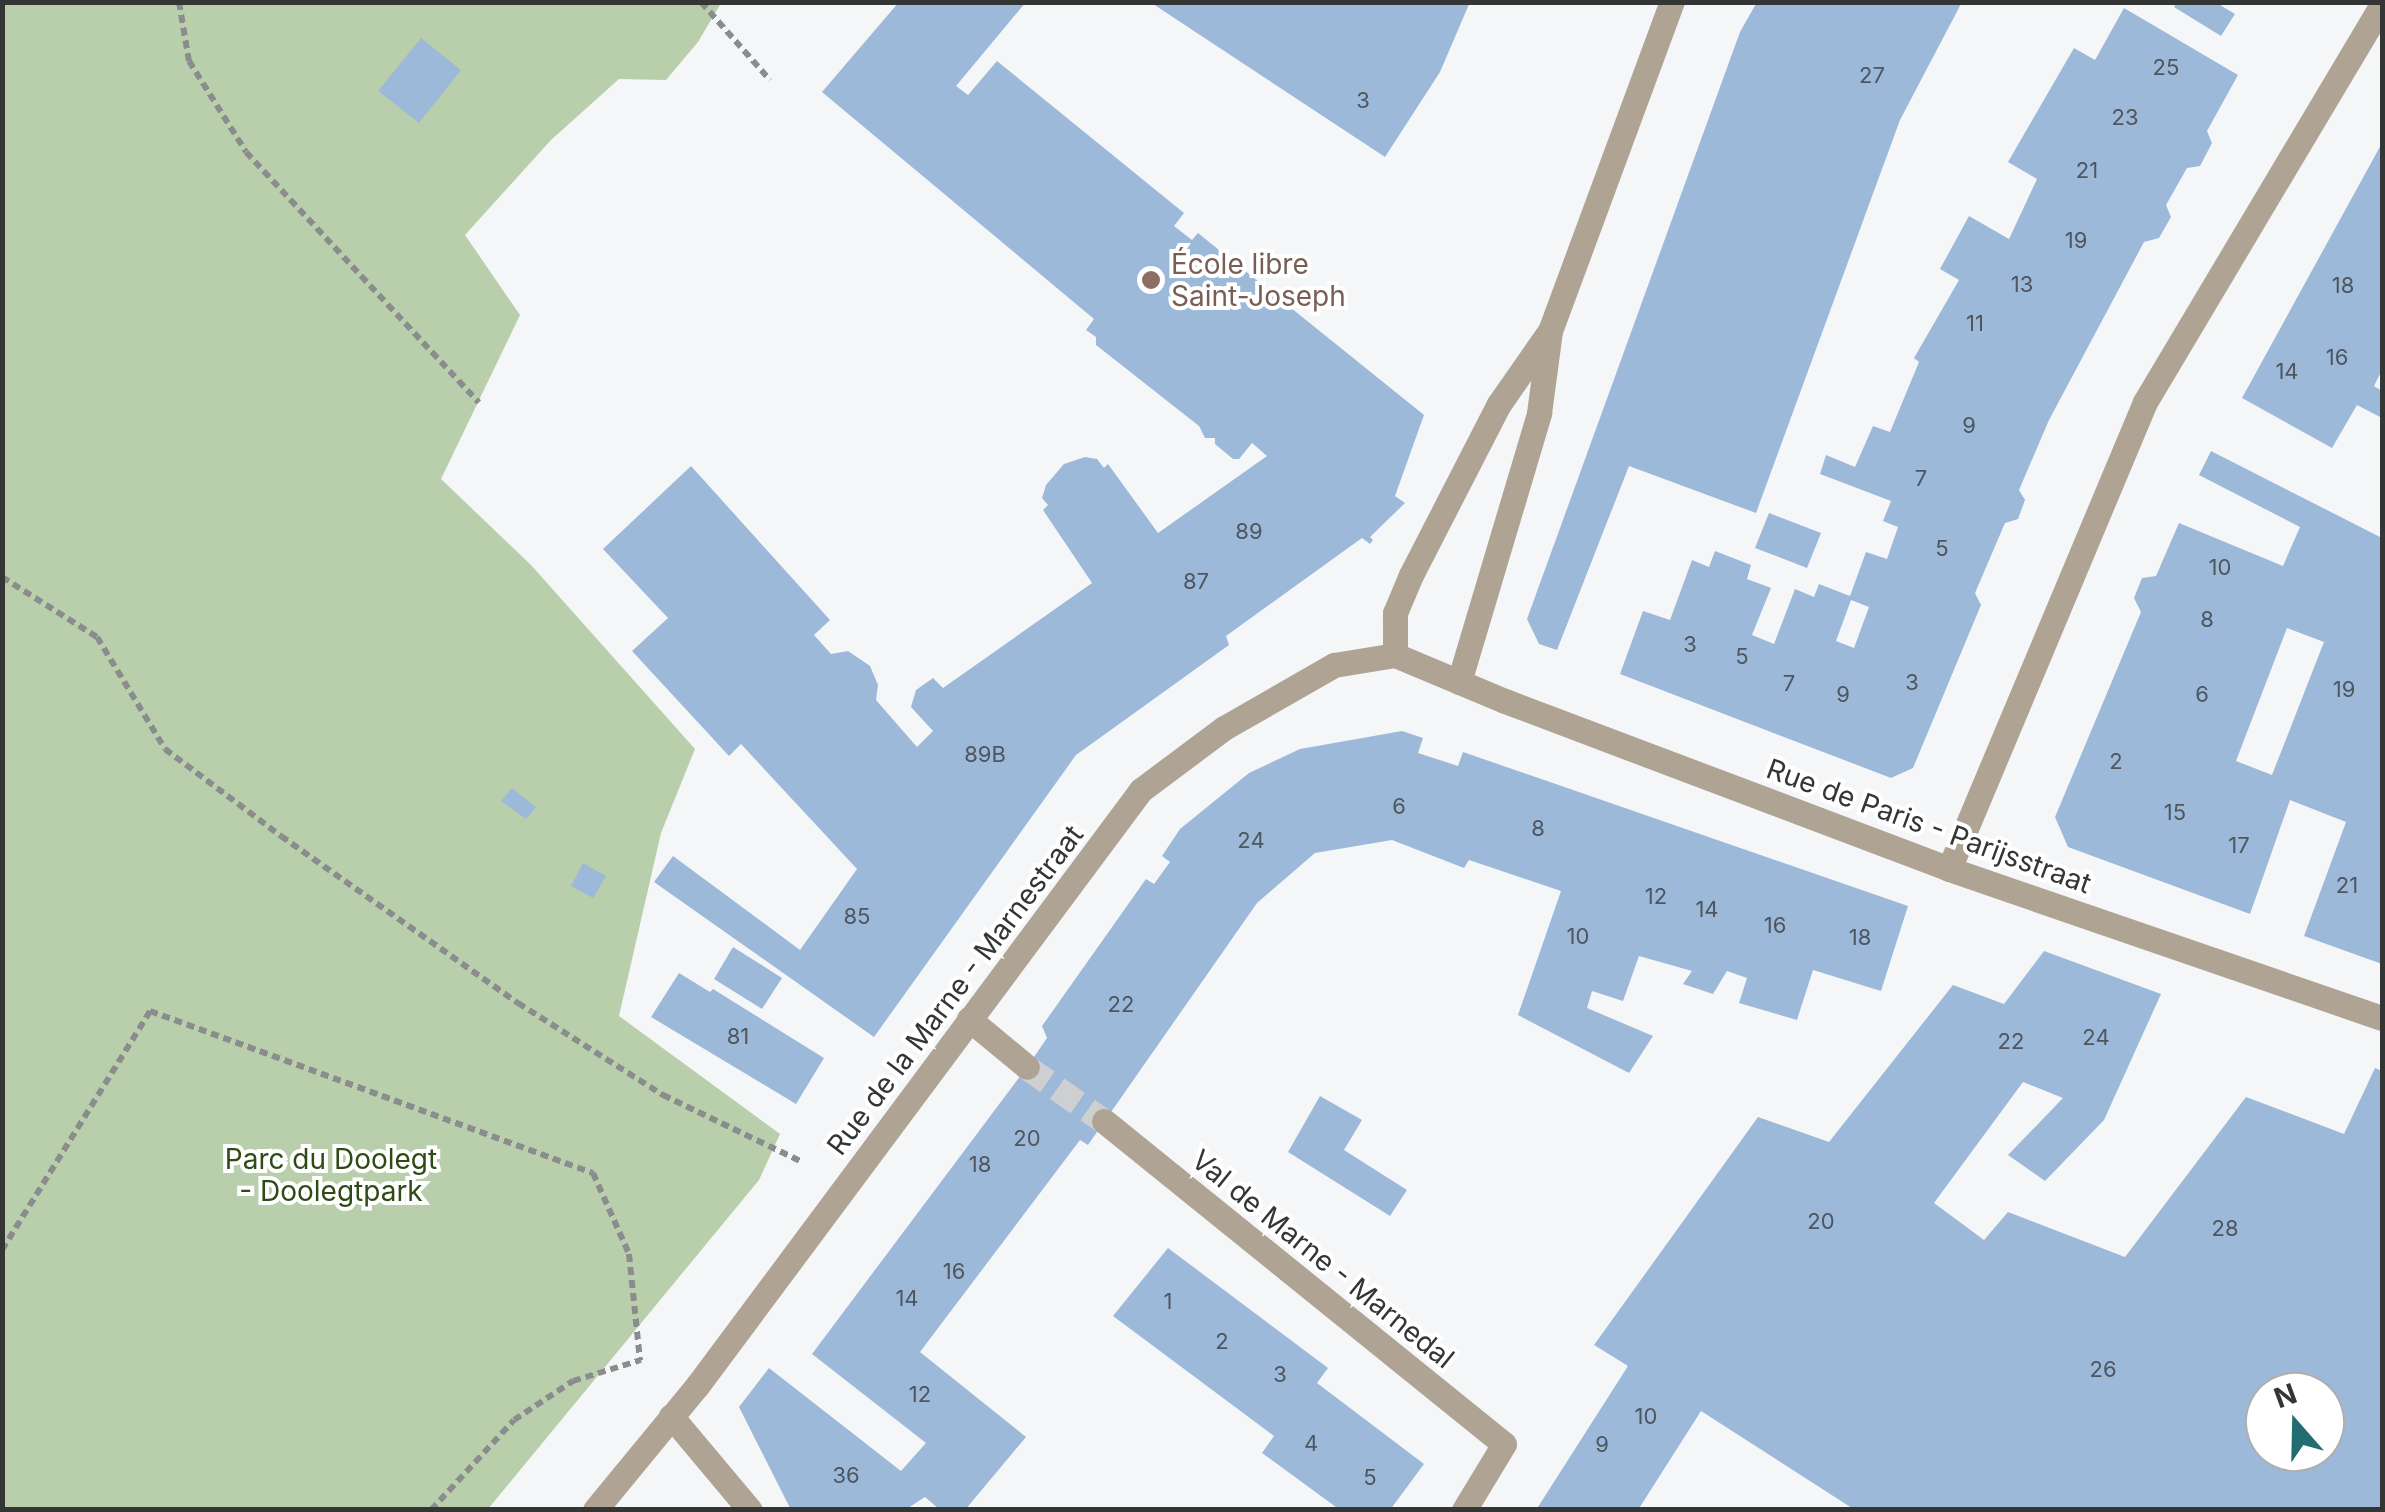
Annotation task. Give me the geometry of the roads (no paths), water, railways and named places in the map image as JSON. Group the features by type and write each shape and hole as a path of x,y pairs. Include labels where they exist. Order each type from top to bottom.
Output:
{"street":[{"path":"1550,331 1499,404 1394,612 1394,654 1458,682 1539,412 1550,331 1672,2"},
{"path":"1949,868 2146,402 2382,4"},
{"name":"Rue de la Marne - Marnestraat","path":"595,1510 848,1184 1141,790 1224,728 1334,665 1394,654"},
{"name":"Rue de Paris - Parijsstraat","path":"1458,682 1949,868 2382,1018"},
{"path":"969,1019 1028,1067"},
{"name":"Val de Marne - Marnedal","path":"1104,1122 1504,1444 1464,1510"},
{"path":"671,1416 750,1510"}],"tunnel":[{"path":"1027,1067 1104,1121"}],"place":[{"name":"École libre Saint-Joseph","path":"1151,280"}],"park label":[{"name":"Parc du Doolegt - Doolegtpark","path":"331,1175"}]}
